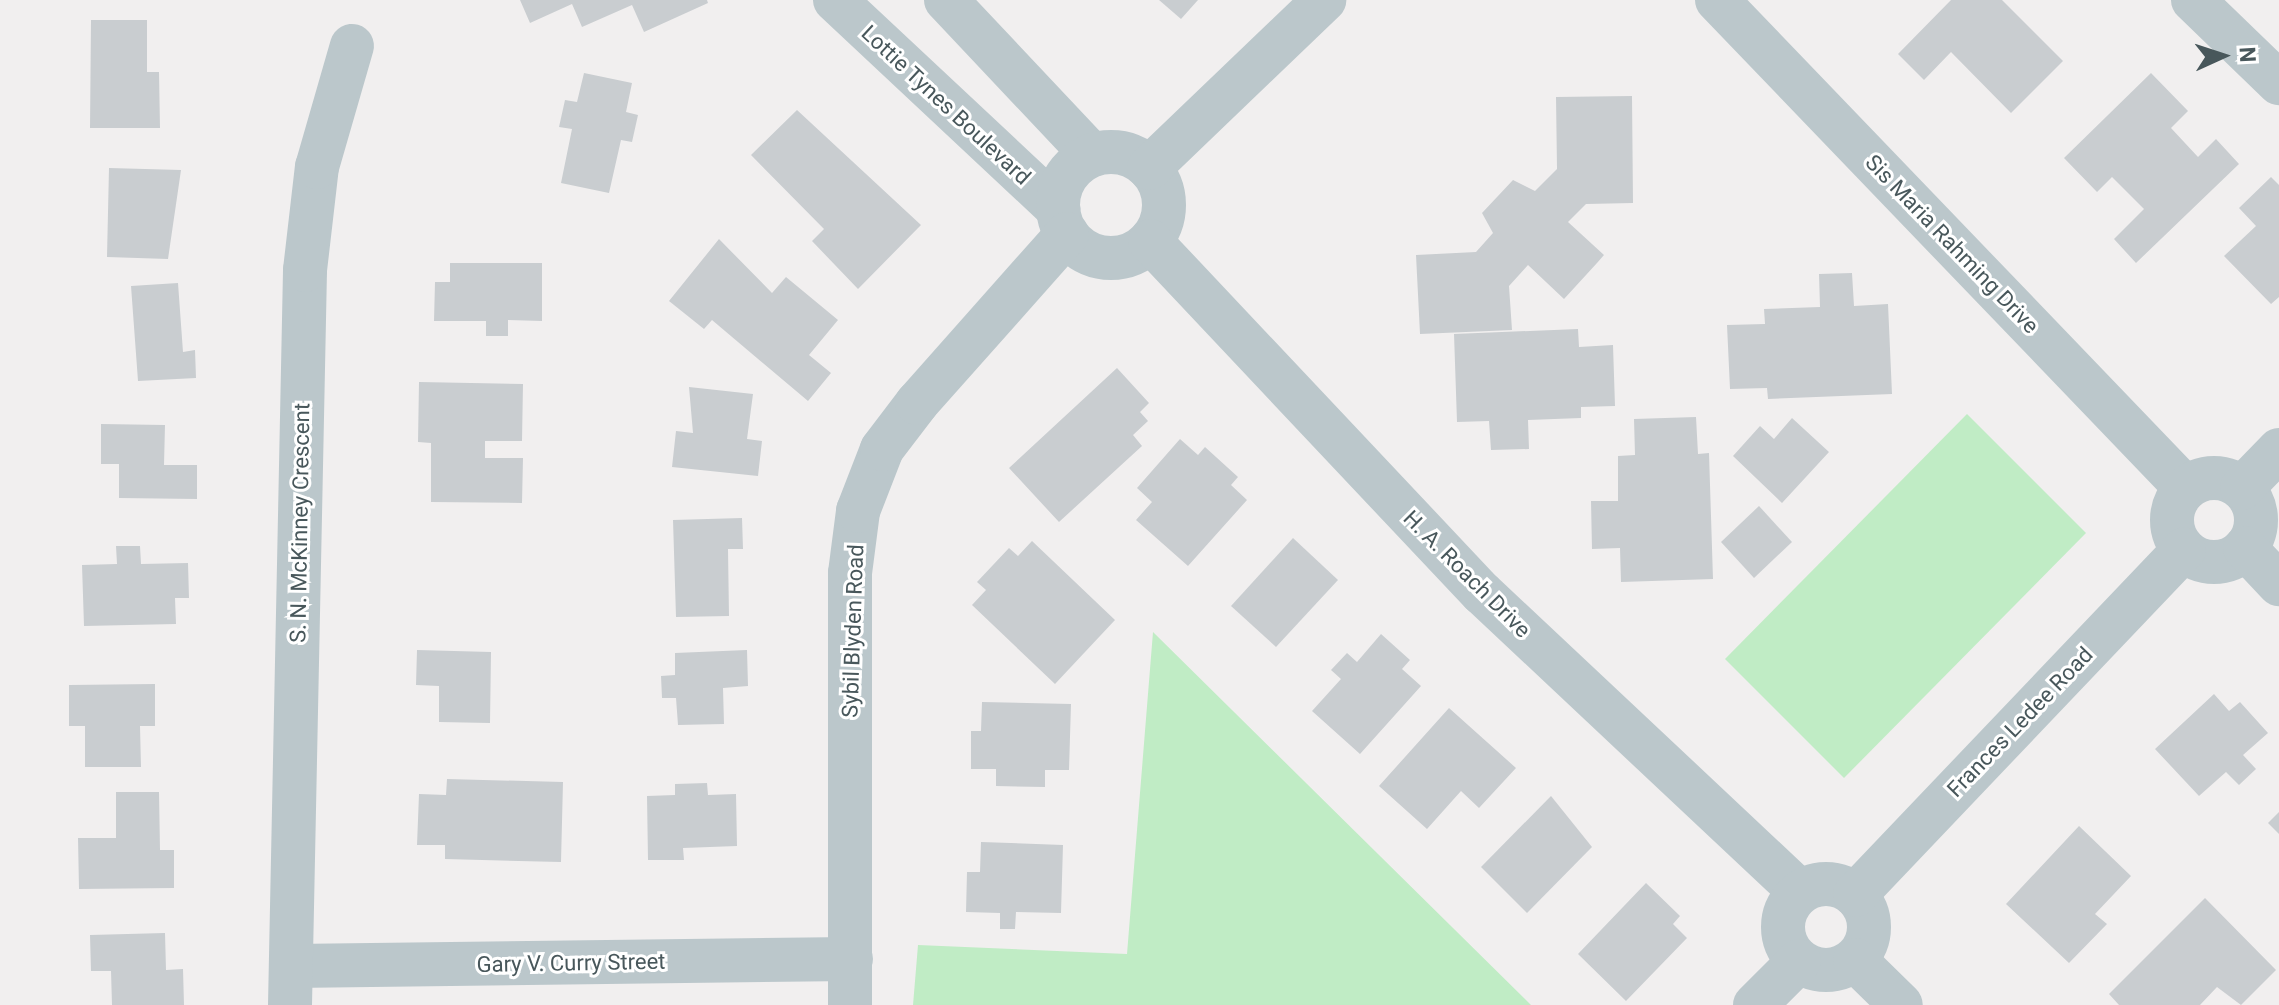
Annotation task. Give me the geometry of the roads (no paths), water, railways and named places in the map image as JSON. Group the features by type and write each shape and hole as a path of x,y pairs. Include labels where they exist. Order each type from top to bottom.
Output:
{"street":[{"name":"Lottie Tynes Boulevard","path":"835,0 1062,222"},
{"path":"946,0 1092,155"},
{"path":"1149,168 1324,0"},
{"name":"Sis Maria Rahming Drive","path":"1717,0 2186,488"},
{"path":"2193,0 2279,83"},
{"name":"S. N. McKinney Crescent","path":"291,986 305,270 317,167 352,46"},
{"path":"1122,153 1149,168 1164,205 1150,241 1106,259 1062,222 1073,168 1092,155 1122,153"},
{"name":"Sybil Blyden Road","path":"850,1005 850,573 858,511 882,449 1062,222"},
{"name":"H. A. Roach Drive","path":"1150,241 1482,593 1800,892"},
{"path":"2242,488 2279,450"},
{"path":"2215,477 2242,488 2256,518 2245,548 2208,562 2184,550 2172,513 2186,488 2215,477"},
{"path":"2245,548 2279,584"},
{"name":"Frances Ledee Road","path":"1855,895 2184,550"},
{"path":"1799,961 1783,919 1800,892 1828,884 1855,895 1869,920 1855,960"},
{"name":"Gary V. Curry Street","path":"291,986 851,959"},
{"path":"1799,961 1827,970 1855,960"},
{"path":"1855,960 1901,1005"},
{"path":"1755,1005 1799,961"}]}
